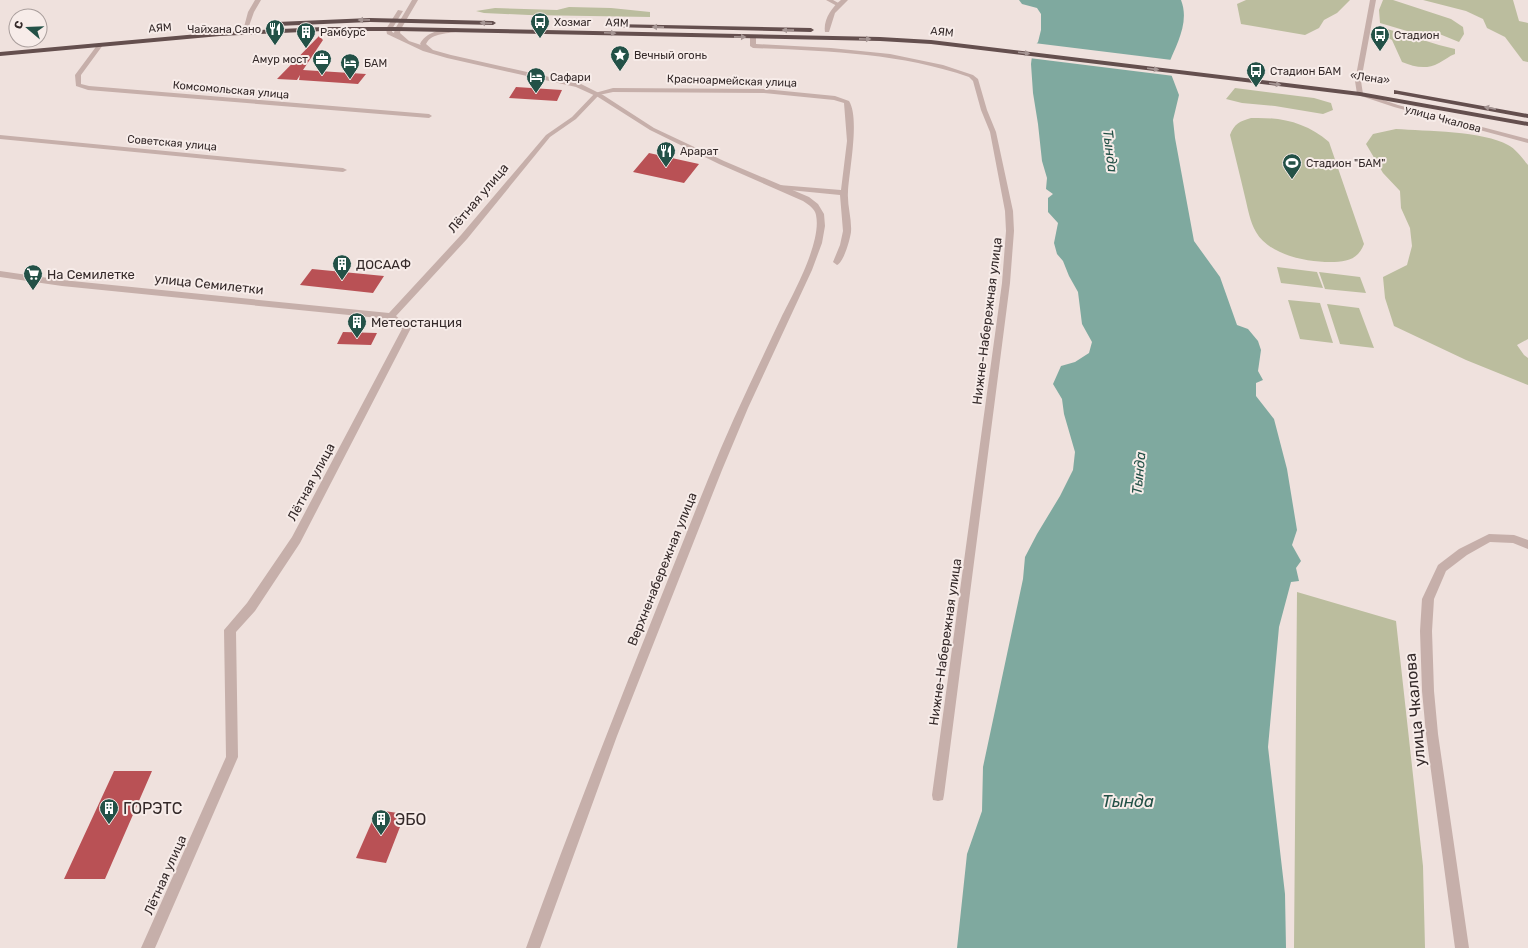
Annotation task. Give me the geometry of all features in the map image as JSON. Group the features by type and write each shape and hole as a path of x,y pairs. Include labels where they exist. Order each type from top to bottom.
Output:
{"highway":[{"name":"АЯМ","path":"0,47 246,26 330,21 403,20 498,23"},
{"name":"АЯМ","path":"605,26 870,31"},
{"name":"АЯМ","path":"0,54 220,34 324,29 398,29 911,40 986,45 1208,72"},
{"name":"«Лена»","path":"1208,72 1359,91 1428,97 1528,116"},
{"name":"«Лена»","path":"1359,91 1528,124"}],"street":[{"path":"246,26 251,12 258,0"},
{"path":"408,0 389,29 389,33 392,36 433,52 573,84 597,94 644,125 720,162 779,187 844,194"},
{"path":"409,43 398,35 398,29 415,0"},
{"path":"829,0 839,5"},
{"path":"827,31 830,16 845,0"},
{"path":"1359,91 1373,0"},
{"path":"433,52 423,44 426,38 437,34 459,30"},
{"name":"Нижне-Набережная улица","path":"753,37 753,46 839,50 896,57 935,65 971,76 975,78 978,83 984,110 997,144 1009,211 1010,231 1007,276 938,794"},
{"name":"Комсомольская улица","path":"100,45 78,75 78,85 96,89 429,116"},
{"name":"Красноармейская улица","path":"597,94 605,91 626,89 756,91 810,95 842,100 849,106 850,141 844,194 847,231 844,245 837,262"},
{"name":"улица Чкалова","path":"1359,91 1396,106 1528,141"},
{"name":"Лётная улица","path":"148,948 232,757 230,630 250,608 296,540 407,328 391,316 464,237 548,136 574,118 597,94"},
{"name":"Советская улица","path":"0,137 343,170"},
{"name":"Верхненабережная улица","path":"533,948 603,758 742,408 808,270 818,243 821,220 820,214 806,199 779,187"},
{"name":"улица Семилетки","path":"0,274 62,283 391,316"},
{"name":"улица Чкалова","path":"1462,948 1432,727 1426,631 1428,599 1442,568 1463,552 1489,538 1514,539 1528,545"}],"green space":[{"path":"1246,0 1350,0 1337,13 1324,20 1319,28 1305,35 1241,24 1237,4"},
{"path":"1383,0 1393,0 1451,19 1463,27 1464,34 1459,42 1437,33 1407,31 1380,23 1379,10"},
{"path":"1423,0 1513,0 1519,21 1528,23 1528,62 1523,61 1505,37 1487,28 1483,19 1466,11"},
{"path":"569,7 611,8 650,12 650,17 529,15 484,13 476,11 495,8 557,10"},
{"path":"1384,28 1455,49 1455,54 1430,66 1420,67 1407,64 1402,62 1392,40 1379,33"},
{"path":"1235,88 1314,98 1331,103 1333,110 1323,114 1275,106 1242,103 1226,99"},
{"name":"Стадион \"БАМ\"","path":"1251,118 1282,120 1302,125 1329,142 1364,244 1355,257 1346,261 1336,262 1320,262 1299,259 1279,252 1262,240 1256,232 1249,215 1230,135 1233,128 1244,120"},
{"path":"1396,129 1454,132 1497,140 1514,149 1528,165 1528,339 1517,345 1528,358 1528,385 1466,360 1394,326 1385,298 1383,277 1407,265 1412,246 1410,228 1401,208 1400,191 1383,173 1366,144 1373,134"},
{"path":"1277,267 1317,272 1323,288 1281,283"},
{"path":"1319,272 1360,277 1366,293 1325,289"},
{"path":"1288,300 1320,303 1333,343 1300,339"},
{"path":"1327,304 1359,308 1374,348 1340,344"},
{"path":"1297,592 1396,621 1423,866 1425,948 1294,948"}],"water":[{"name":"Тында","path":"1019,0 1181,0 1184,17 1183,25 1181,34 1168,66 1179,95 1173,120 1194,241 1220,277 1237,325 1248,329 1258,341 1261,350 1258,371 1263,380 1256,383 1256,396 1274,419 1287,469 1297,530 1292,545 1301,561 1296,568 1299,581 1291,582 1279,627 1268,747 1285,894 1286,948 957,948 967,854 982,811 983,767 1023,579 1025,557 1073,470 1075,452 1064,414 1062,399 1053,384 1061,366 1075,362 1089,353 1092,342 1082,324 1078,292 1063,261 1057,254 1054,243 1058,223 1048,212 1048,198 1053,194 1046,189 1047,178 1042,161 1033,93 1031,64 1033,48 1038,42 1041,30 1041,14 1037,8 1022,4"}],"pier":[{"path":"1034,43 1172,60 1170,66 1174,76 1029,58 1031,48"}],"building":[{"name":"Амур мост","path":"319,36 323,40 303,70 366,74 358,84 299,80 300,75 297,80 277,79"},
{"name":"Сафари","path":"516,87 562,90 557,101 509,98"},
{"name":"Арарат","path":"649,153 699,164 684,183 633,172"},
{"name":"ДОСААФ","path":"312,269 384,276 373,293 300,285"},
{"name":"Метеостанция","path":"343,332 377,333 371,345 337,344"},
{"name":"ГОРЭТС","path":"114,771 152,771 105,879 64,879"},
{"name":"ЭБО","path":"377,810 405,814 386,863 356,858"}],"place":[{"name":"Хозмаг","path":"540,39"},
{"name":"Чайхана Сано","path":"275,46"},
{"name":"Рамбурс","path":"306,49"},
{"name":"Стадион","path":"1380,52"},
{"name":"Вечный огонь","path":"620,72"},
{"name":"Амур мост","path":"322,76"},
{"name":"БАМ","path":"350,80"},
{"name":"Стадион БАМ","path":"1256,88"},
{"name":"Сафари","path":"536,94"},
{"name":"Арарат","path":"666,168"},
{"name":"Стадион \"БАМ\"","path":"1292,180"},
{"name":"ДОСААФ","path":"342,281"},
{"name":"На Семилетке","path":"33,291"},
{"name":"Метеостанция","path":"357,339"},
{"name":"ГОРЭТС","path":"109,825"},
{"name":"ЭБО","path":"381,836"}]}
